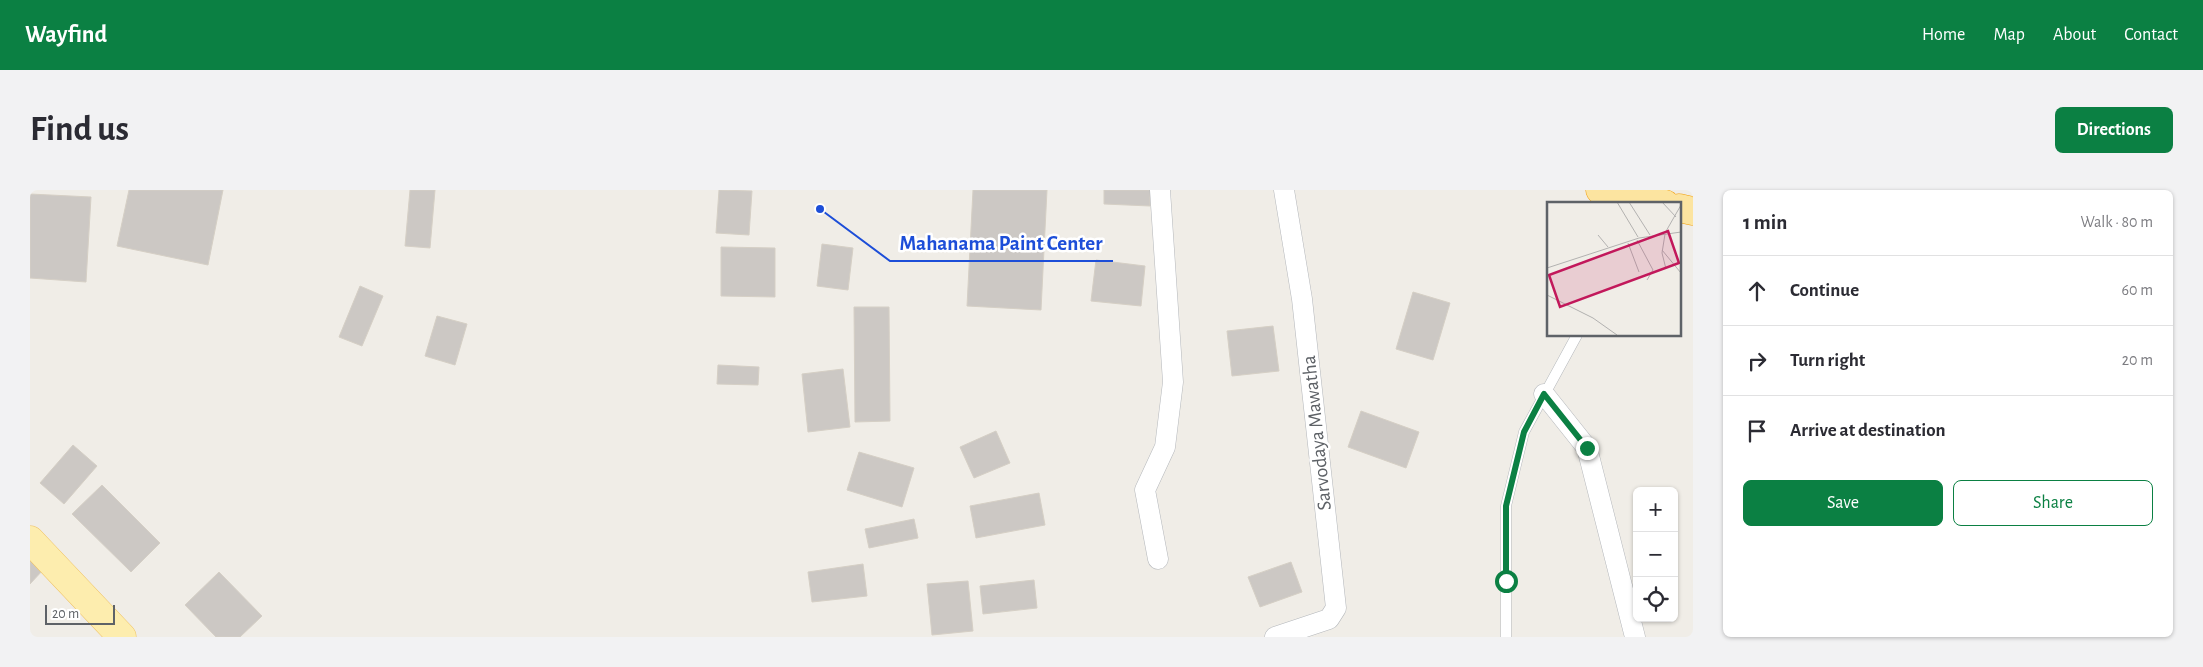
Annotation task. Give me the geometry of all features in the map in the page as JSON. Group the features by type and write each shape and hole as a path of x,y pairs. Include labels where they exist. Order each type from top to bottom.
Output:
{"highway":[{"path":"1600,190 1661,201"},
{"path":"1680,207 1693,211"}],"main road":[{"path":"30,540 122,637"}],"street":[{"path":"1158,559 1145,490 1165,447 1173,382 1160,190"},
{"name":"Sarvodaya Mawatha","path":"1275,637 1329,619 1336,608 1302,299 1284,190"},
{"path":"1544,394 1587,448 1635,637"}],"lane":[{"path":"1506,637 1506,506 1524,432 1575,336"}],"building":[{"path":"129,190 223,190 208,265 117,246"},
{"path":"410,190 435,190 430,248 405,246"},
{"path":"719,190 752,191 749,235 716,233"},
{"path":"973,190 1047,190 1041,310 967,306"},
{"path":"1104,190 1150,190 1150,206 1104,204"},
{"path":"30,194 91,197 86,282 30,278"},
{"path":"822,244 853,248 848,290 817,286"},
{"path":"721,247 775,248 775,297 721,296"},
{"path":"1096,260 1145,266 1141,306 1091,301"},
{"path":"360,286 383,296 362,346 339,337"},
{"path":"1413,292 1450,303 1433,360 1396,349"},
{"path":"854,307 889,307 890,421 855,422"},
{"path":"437,316 467,324 455,365 425,356"},
{"path":"1273,326 1279,371 1232,376 1227,331"},
{"path":"718,365 759,367 758,385 717,384"},
{"path":"843,369 850,427 808,432 802,374"},
{"path":"1361,411 1419,432 1406,468 1348,447"},
{"path":"996,431 1010,463 974,478 960,447"},
{"path":"73,445 97,466 64,504 40,483"},
{"path":"859,452 914,468 902,507 847,490"},
{"path":"102,485 160,543 131,572 72,514"},
{"path":"1039,493 1045,525 976,538 970,506"},
{"path":"914,519 918,538 869,548 865,529"},
{"path":"30,559 43,570 30,584"},
{"path":"1291,562 1302,592 1260,607 1248,577"},
{"path":"863,564 867,596 812,602 808,572"},
{"path":"219,572 262,616 240,637 216,637 185,605"},
{"path":"1034,580 1037,608 983,614 980,586"},
{"path":"968,581 973,631 932,635 927,584"}],"place":[{"name":"Mahanama Paint Center","path":"820,209"}],"route":[{"path":"1506,581 1506,506 1524,432 1544,394 1587,448"}]}
